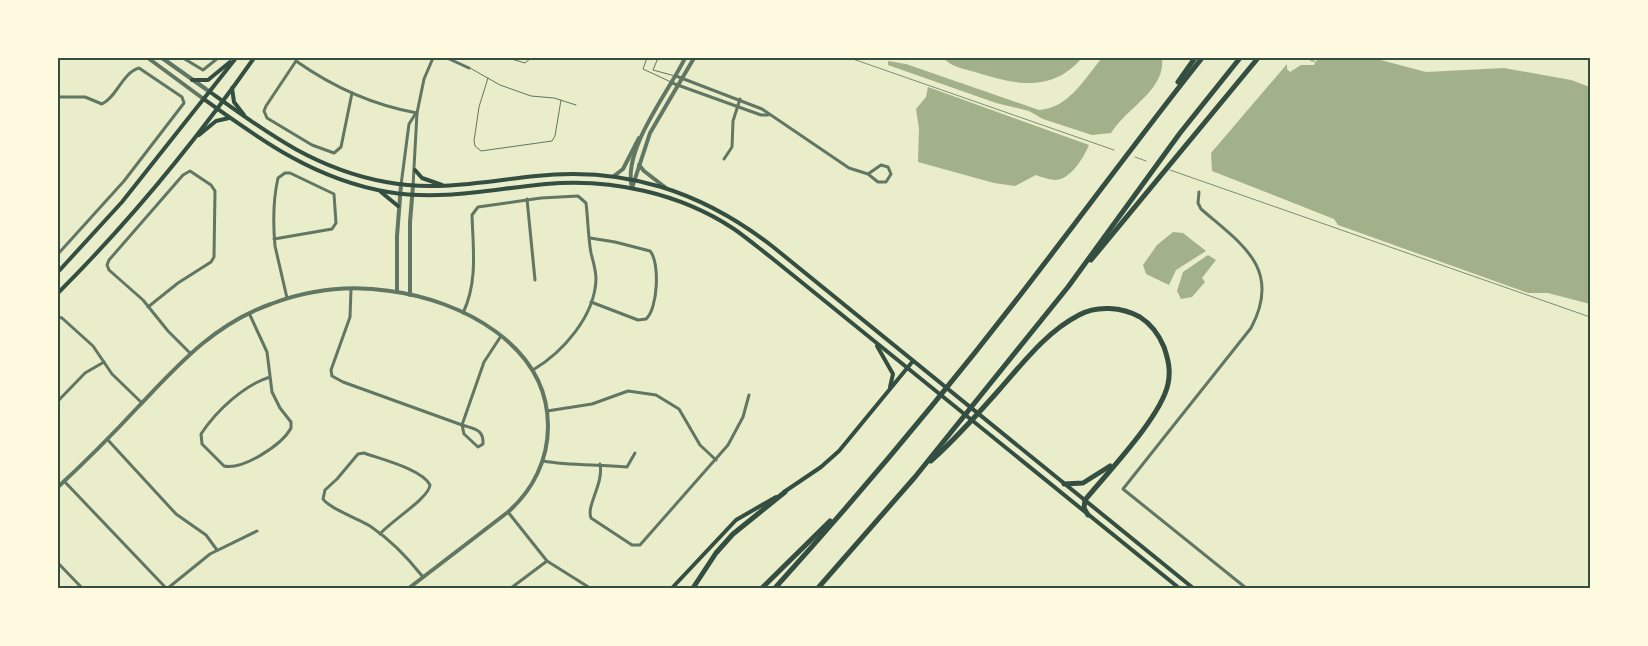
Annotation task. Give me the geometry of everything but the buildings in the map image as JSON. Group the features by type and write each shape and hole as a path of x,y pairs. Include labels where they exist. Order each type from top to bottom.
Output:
{"highway":[{"path":"775,588 854,498 999,322 1146,130 1195,58"},
{"path":"1160,110 1202,58"},
{"path":"1068,287 1175,139 1240,58"},
{"path":"818,588 914,477 1068,287 1258,58"},
{"path":"914,477 958,435 1052,333 1080,314 1099,309 1118,309 1130,313 1149,324 1162,342 1169,364 1168,385 1163,399 1121,456 1085,500 1084,508 1088,515"},
{"path":"1064,484 1083,483 1102,472 1121,456"},
{"path":"692,588 716,553 733,534 785,492"},
{"path":"762,588 854,498"}],"main road":[{"path":"58,272 122,202 205,100 236,58"},
{"path":"192,80 208,80 236,58"},
{"path":"58,294 135,212 192,142 254,58"},
{"path":"232,87 234,102 247,118"},
{"path":"210,92 275,138 317,161 355,175 413,186 447,186 555,174 614,176 666,188 712,206 745,226 1193,588"},
{"path":"205,100 269,146 305,166 349,184 377,190 412,195 464,195 563,183 597,184 632,188 678,201 733,229 1179,588"},
{"path":"192,142 216,121 229,118"},
{"path":"415,170 428,181 447,186"},
{"path":"377,190 398,206"},
{"path":"871,339 886,359 893,374 892,383 881,400"},
{"path":"672,588 736,520 785,492 830,460 913,361"}],"street":[{"path":"148,58 205,100"},
{"path":"162,58 210,92"},
{"path":"183,58 203,70 218,58"},
{"path":"410,295 410,222 415,170 417,113 424,79 433,58"},
{"path":"447,58 469,68"},
{"path":"614,176 623,169 685,58"},
{"path":"632,188 650,133 680,85 694,58"},
{"path":"352,93 341,146 338,151 330,153 292,134 267,118 264,111 297,59 332,84 352,93 388,107 417,113"},
{"path":"58,97 85,97 102,104 110,98 132,71 139,68 182,97 184,104 124,182 59,251"},
{"path":"676,76 762,109 807,138 848,168 868,174 880,183 888,180 891,174 888,167 882,165 868,174"},
{"path":"672,83 769,115"},
{"path":"724,160 732,146 733,121 740,99"},
{"path":"398,292 398,206 409,124 417,113"},
{"path":"632,188 629,179 645,127"},
{"path":"639,164 644,171 666,188"},
{"path":"148,306 178,283 211,262 214,257 215,194 213,187 193,172 185,172 109,260 108,265 109,270 148,306 168,332 190,353"},
{"path":"274,239 332,229 336,223 334,194 290,173 282,174 278,180 275,196 274,239 279,273 287,298"},
{"path":"1199,192 1198,203 1201,209 1242,243 1251,254 1261,286 1260,307 1251,328 1123,489 1246,588"},
{"path":"463,313 471,294 473,281 472,215 474,210 478,207 528,199 580,196 586,203 596,277 592,302 567,342 533,370"},
{"path":"528,199 535,280"},
{"path":"590,238 622,243 650,251 654,258 656,275 651,314 646,319 638,320 592,302"},
{"path":"351,289 350,317 331,370 332,376 343,382 462,425 482,432 484,436 482,446 475,446 464,434 462,425 484,362 501,336"},
{"path":"58,487 107,440 190,353 219,330 249,313 287,298 323,291 351,289 398,292 410,295 463,313 501,336 518,350 533,370 542,390 547,411 548,433 543,461 530,488 508,512 409,588"},
{"path":"249,313 267,352 275,398 290,422 290,430 260,456 231,466 224,466 202,444 201,434 232,400 253,384 270,377"},
{"path":"58,317 62,318 93,346 112,374 142,403"},
{"path":"58,401 85,373 104,362"},
{"path":"547,411 592,404 628,391 656,395 679,409 700,445 716,460"},
{"path":"600,464 600,484 589,511 590,518 632,544 638,546 643,544 728,445 740,425 749,395"},
{"path":"107,440 176,514 206,535 216,550"},
{"path":"380,534 390,523 427,494 430,485 427,480 413,471 364,453 358,454 325,490 323,499 328,504 350,514 380,534 405,555 423,577"},
{"path":"543,461 568,466 600,464 627,467 635,453"},
{"path":"64,481 167,588 216,550 257,532"},
{"path":"508,512 547,561 590,588"},
{"path":"1192,554 1197,549"},
{"path":"511,588 547,561"},
{"path":"58,563 82,588"}],"lane":[{"path":"508,58 524,63 531,58"},
{"path":"647,58 643,69 651,75 672,83"},
{"path":"658,58 653,70 676,76"},
{"path":"469,68 488,78 535,97 561,100 576,105"},
{"path":"488,78 479,107 474,141 475,146 481,151 552,141 555,136 561,100"}],"shaded area":[{"path":"944,58 1082,58 1058,77 1031,83 1003,80 962,69 950,64"},
{"path":"1102,58 1162,58 1162,69 1152,89 1111,133 1092,135 1043,119 1029,111 996,103 888,65 888,61 906,64 1039,110 1050,108 1067,98"},
{"path":"1311,58 1316,62 1318,58 1373,58 1426,72 1504,68 1571,80 1590,87 1590,304 1548,293 1528,293 1338,225 1334,219 1212,171 1211,153 1287,64 1287,69 1290,72 1301,65 1314,65 1315,62 1310,61"},
{"path":"928,87 1089,145 1072,172 1062,179 1049,179 1036,175 1015,186 994,183 918,162 919,129 916,109 926,97"},
{"path":"1173,232 1183,233 1206,251 1176,270 1169,285 1146,274 1143,265 1157,245"},
{"path":"1208,255 1216,260 1202,278 1205,282 1192,297 1181,299 1177,291 1183,272"}],"railway":[{"path":"850,58 1114,150"},
{"path":"1135,157 1146,161"},
{"path":"1170,170 1590,317"}]}
